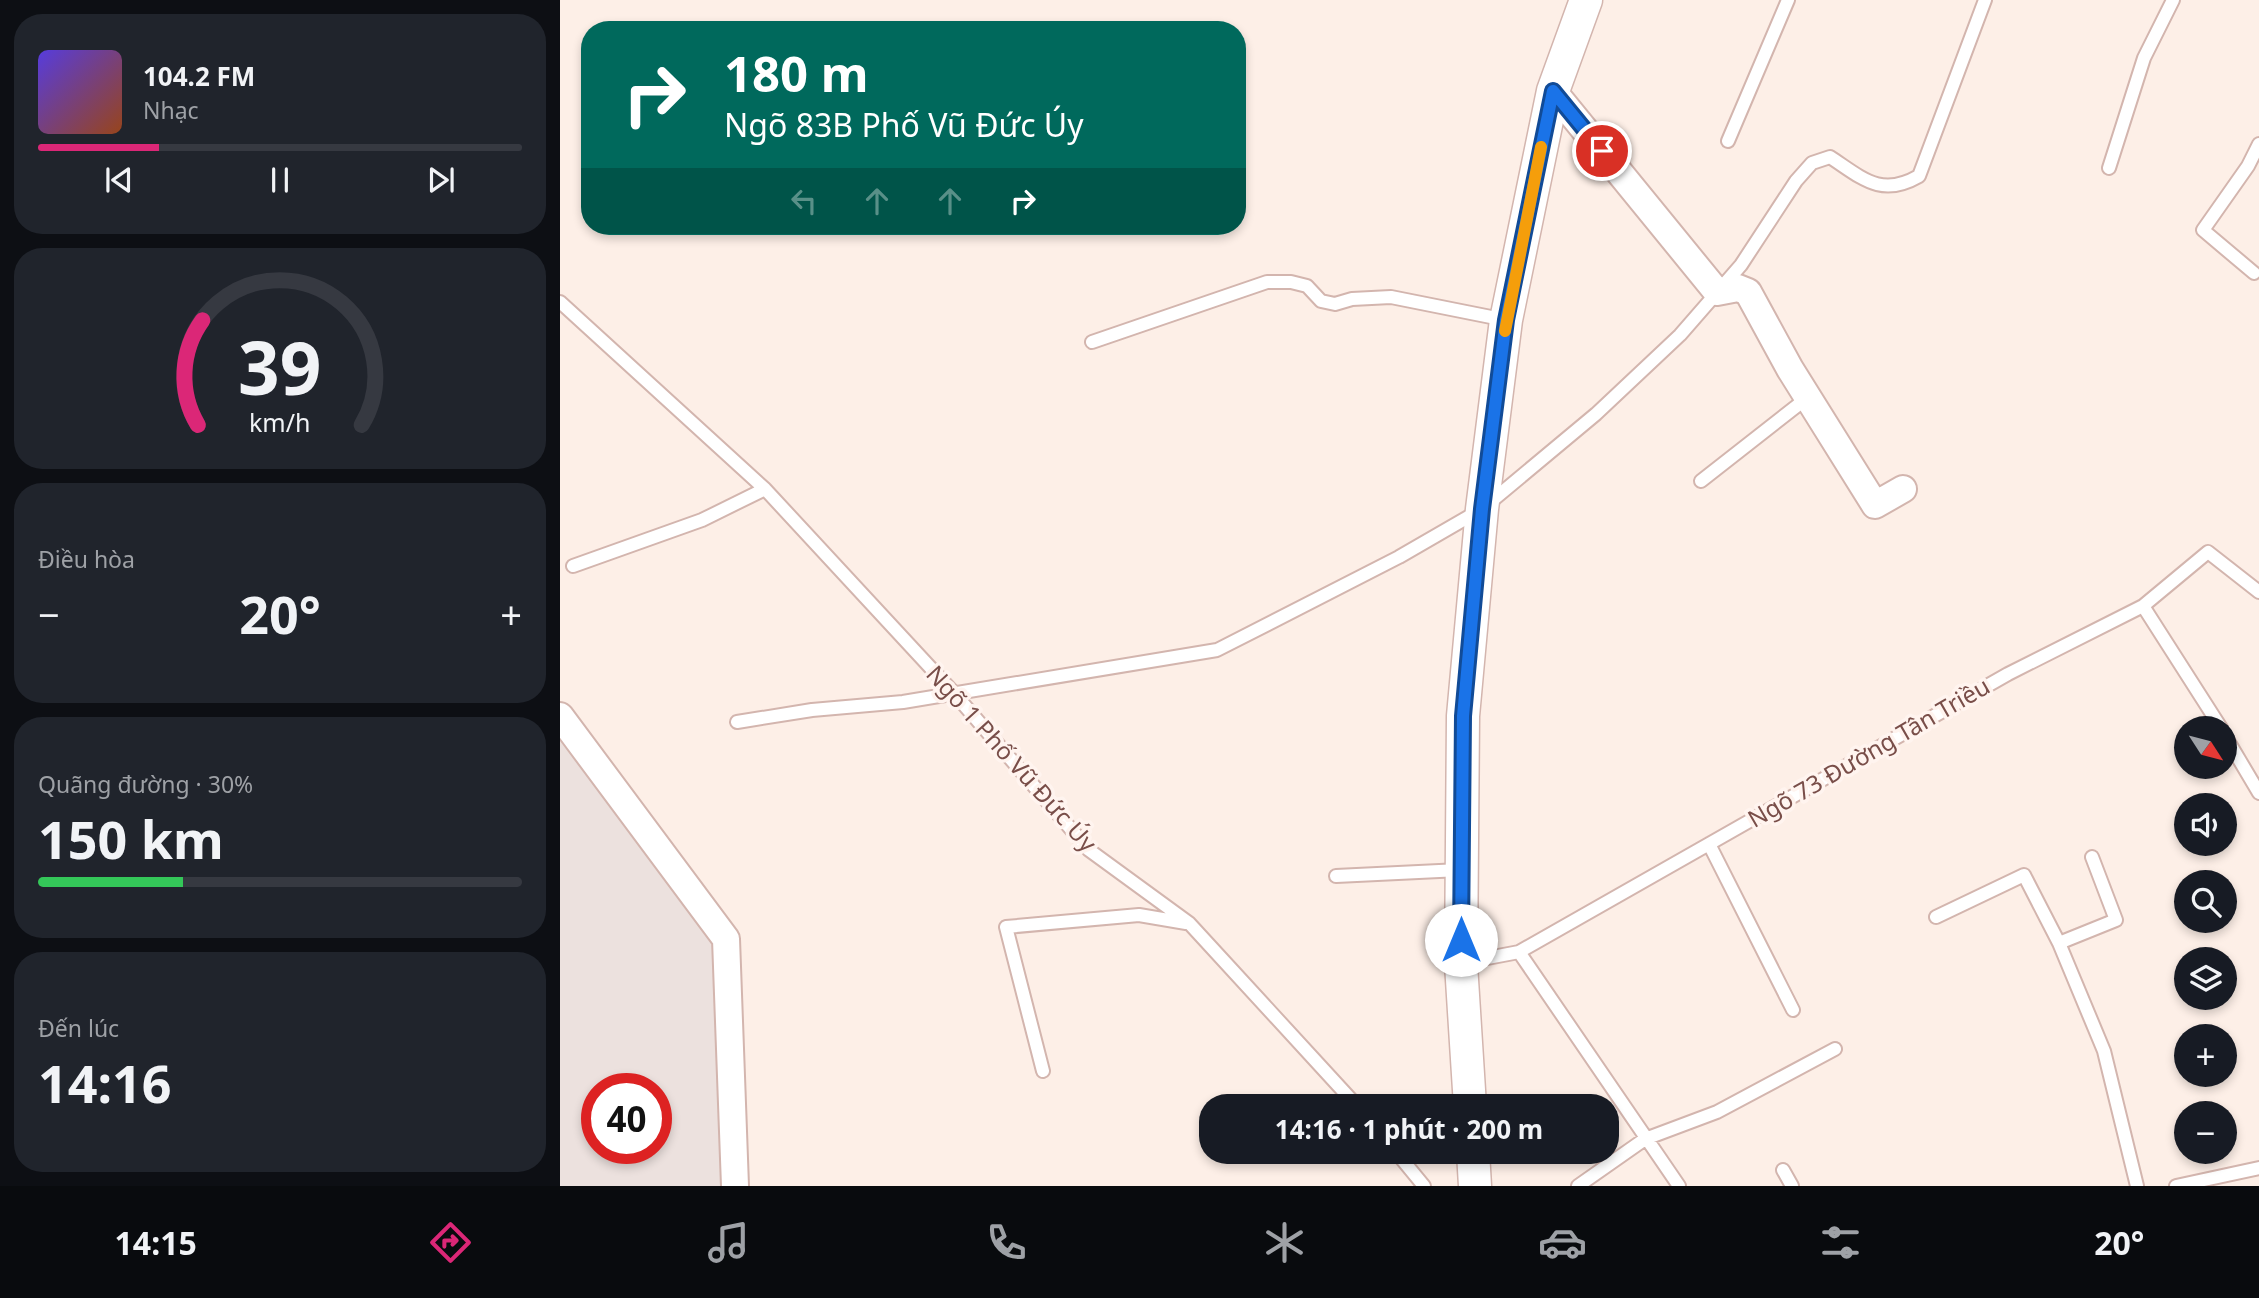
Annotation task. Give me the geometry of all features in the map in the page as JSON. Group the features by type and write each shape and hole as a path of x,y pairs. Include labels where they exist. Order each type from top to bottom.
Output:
{"street":[{"path":"1469,1094 1461,964 1463,716 1482,509 1506,320 1553,91 1586,0"},
{"path":"1553,91 1717,292 1738,288 1748,292 1807,398 1875,505 1903,489"},
{"path":"560,716 726,939 735,1186"},
{"path":"1474,1164 1475,1186"}],"lane":[{"path":"1728,141 1788,0"},
{"path":"737,722 812,710 903,702 1217,650 1399,557 1482,509 1596,414 1680,335 1741,265 1796,181 1811,163 1830,157 1870,183 1886,186 1901,185 1919,176 1985,0"},
{"path":"2109,168 2144,58 2173,0"},
{"path":"2254,273 2203,230 2248,166 2259,144"},
{"path":"1093,342 1217,297 1267,282 1292,282 1307,286 1321,301 1335,304 1352,299 1391,296 1506,320"},
{"name":"Ngõ 1 Phố Vũ Đức Úy","path":"560,302 765,489 953,692 1089,850 1189,923 1346,1094"},
{"path":"1701,481 1807,398"},
{"path":"573,566 702,520 765,489"},
{"name":"Ngõ 73 Đường Tân Triều","path":"1461,964 1520,952 2008,674 2143,606 2208,552 2259,592"},
{"path":"2143,606 2213,716"},
{"path":"2237,756 2259,793"},
{"path":"1709,844 1793,1010"},
{"path":"2059,943 2116,920 2092,856"},
{"path":"1336,876 1461,870"},
{"path":"1936,917 2024,875 2059,943 2104,1051 2137,1186"},
{"path":"1043,1070 1006,927 1139,915 1189,923"},
{"path":"1520,952 1679,1186"},
{"path":"1578,1186 1645,1139 1717,1112 1835,1049"},
{"path":"1405,1164 1424,1186"},
{"path":"2176,1186 2259,1168"},
{"path":"1783,1170 1792,1186"}],"shaded area":[{"path":"560,706 726,939 733,1186 560,1186"}],"slow traffic":[{"path":"1505,331 1541,147"}],"route":[{"path":"1461,940 1463,716 1482,509 1506,320 1553,91 1602,151"}]}
